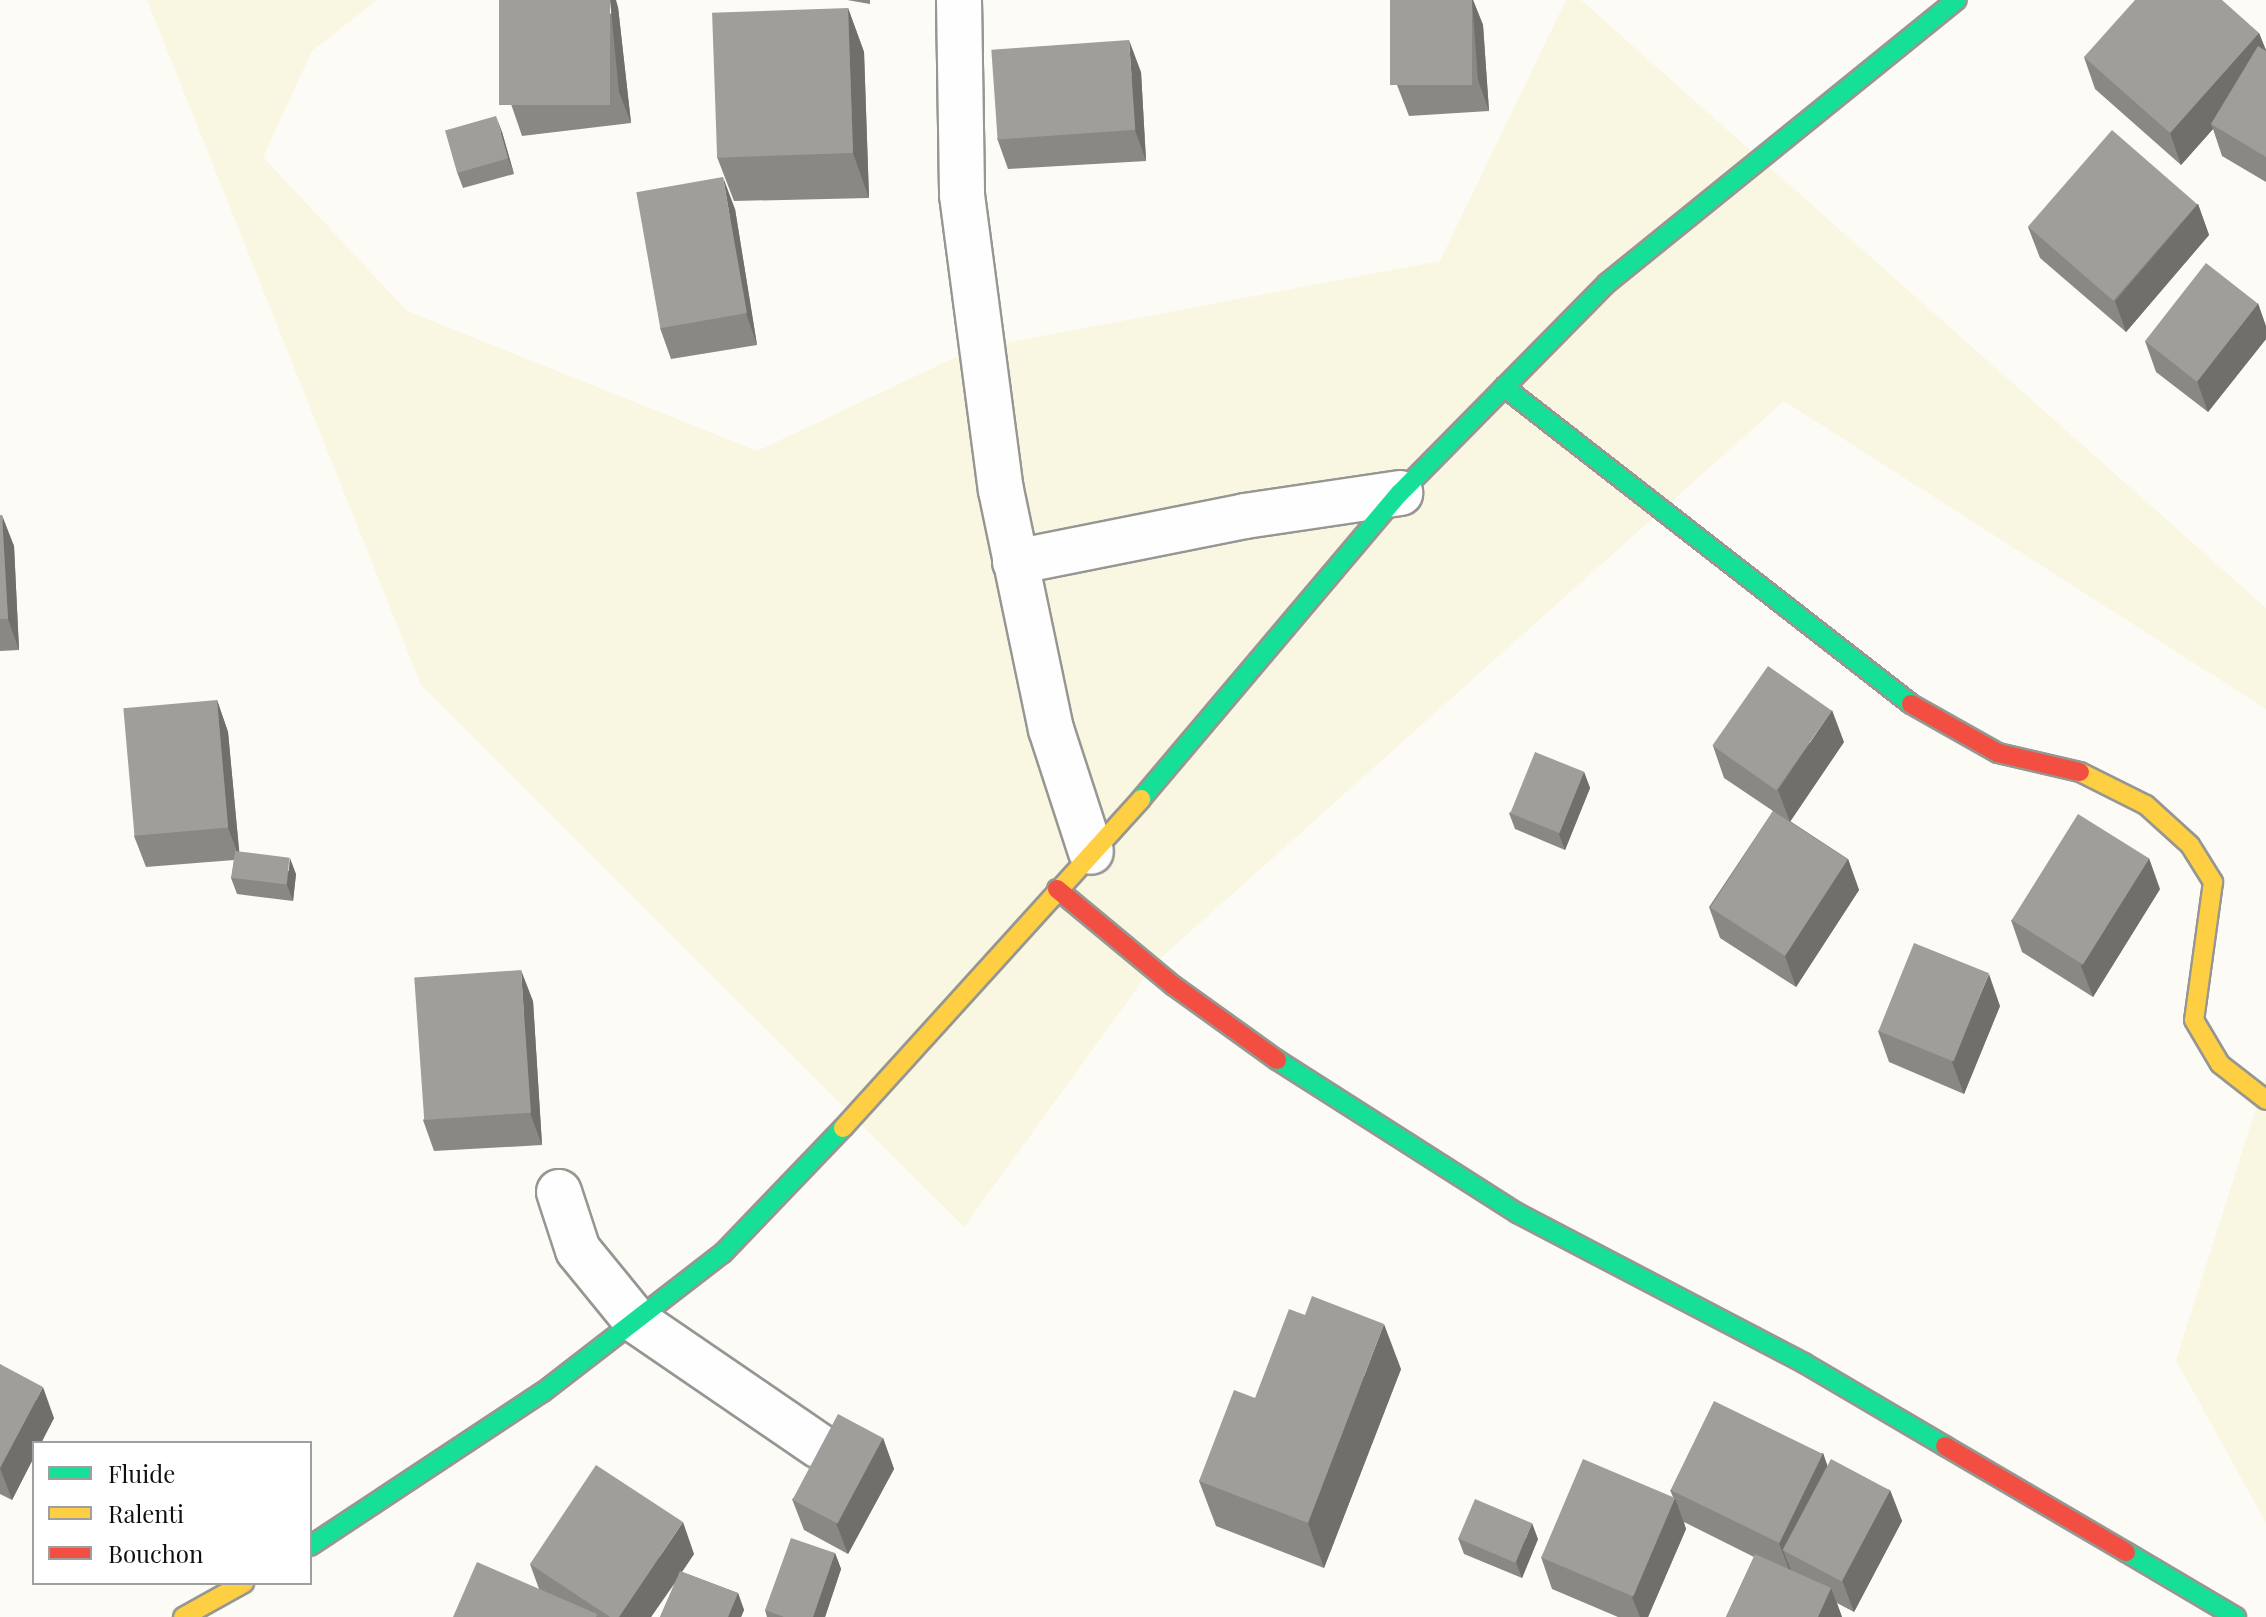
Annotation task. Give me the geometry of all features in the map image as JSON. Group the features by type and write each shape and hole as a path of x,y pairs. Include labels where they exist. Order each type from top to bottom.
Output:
{"street":[{"path":"959,0 962,195 1001,490 1051,729 1091,852"},
{"path":"312,1545 348,1524 543,1392 734,1242 875,1095 1178,758 1400,493 1504,387 1607,283 1957,0"},
{"path":"1504,387 1924,714 1998,753 2091,775 2146,805 2179,835 2213,882 2194,1020 2220,1064 2266,1100"},
{"path":"1015,562 1245,516 1400,493"},
{"path":"1057,889 1174,986 1275,1059 1399,1141 1517,1213 1817,1370 2236,1617"},
{"path":"559,1192 578,1250 635,1320 819,1446"},
{"path":"183,1617 240,1585"}],"shaded area":[{"path":"147,0 377,0 312,51 263,157 407,311 757,451 973,349 1440,261 1566,0 1581,0 2266,608 2266,709 1784,401 1155,963 964,1227 421,685"},
{"path":"2266,1077 2266,1523 2176,1360"}],"building":[{"path":"499,0 610,0 610,105 499,105"},
{"path":"1390,0 1472,0 1472,85 1390,85"},
{"path":"2135,0 2222,0 2259,33 2170,133 2084,57"},
{"path":"848,8 853,153 717,158 712,13"},
{"path":"1129,40 1135,130 998,139 991,50"},
{"path":"2258,46 2266,51 2266,157 2211,124"},
{"path":"496,116 508,158 457,173 445,131"},
{"path":"2112,130 2197,204 2113,301 2028,227"},
{"path":"723,177 747,313 660,328 636,192"},
{"path":"2206,263 2258,304 2197,382 2145,341"},
{"path":"2,515 8,619 0,619"},
{"path":"1768,666 1832,711 1776,790 1712,745"},
{"path":"217,700 228,828 135,836 123,708"},
{"path":"1535,752 1584,772 1559,833 1510,813"},
{"path":"1773,811 1848,859 1785,956 1710,907"},
{"path":"2078,814 2149,859 2083,965 2012,920"},
{"path":"235,851 290,858 286,885 232,878"},
{"path":"1914,943 1989,973 1954,1061 1878,1031"},
{"path":"521,970 531,1113 424,1120 414,977"},
{"path":"1312,1296 1384,1324 1308,1523 1199,1481 1234,1390 1255,1398 1289,1309 1305,1315"},
{"path":"0,1364 43,1387 0,1468"},
{"path":"1714,1401 1823,1454 1779,1543 1671,1490"},
{"path":"838,1414 883,1438 837,1524 792,1500"},
{"path":"1583,1459 1675,1498 1633,1597 1541,1557"},
{"path":"1831,1459 1890,1490 1842,1581 1783,1550"},
{"path":"596,1465 683,1522 619,1617 610,1617 530,1564"},
{"path":"1475,1499 1532,1523 1515,1563 1458,1539"},
{"path":"791,1538 835,1553 813,1617 784,1617 765,1610"},
{"path":"1755,1554 1831,1588 1818,1617 1726,1617"},
{"path":"477,1562 597,1614 596,1617 453,1617"},
{"path":"680,1571 738,1593 728,1617 660,1617"}],"traffic: fast":[{"path":"1141,799 1400,493 1607,283 1957,0"},
{"path":"1504,387 1911,704"},
{"path":"1277,1060 1517,1213 1804,1363 1945,1446"},
{"path":"312,1545 543,1392 723,1253 843,1128"},
{"path":"2126,1552 2236,1617"}],"traffic: slow":[{"path":"2080,772 2146,805 2190,845 2213,882 2194,1020 2220,1064 2266,1100"},
{"path":"843,1128 1141,799"},
{"path":"183,1617 240,1585"}],"traffic: jam":[{"path":"1911,704 1998,753 2080,772"},
{"path":"1057,889 1174,986 1277,1060"},
{"path":"1945,1446 2126,1552"}]}
